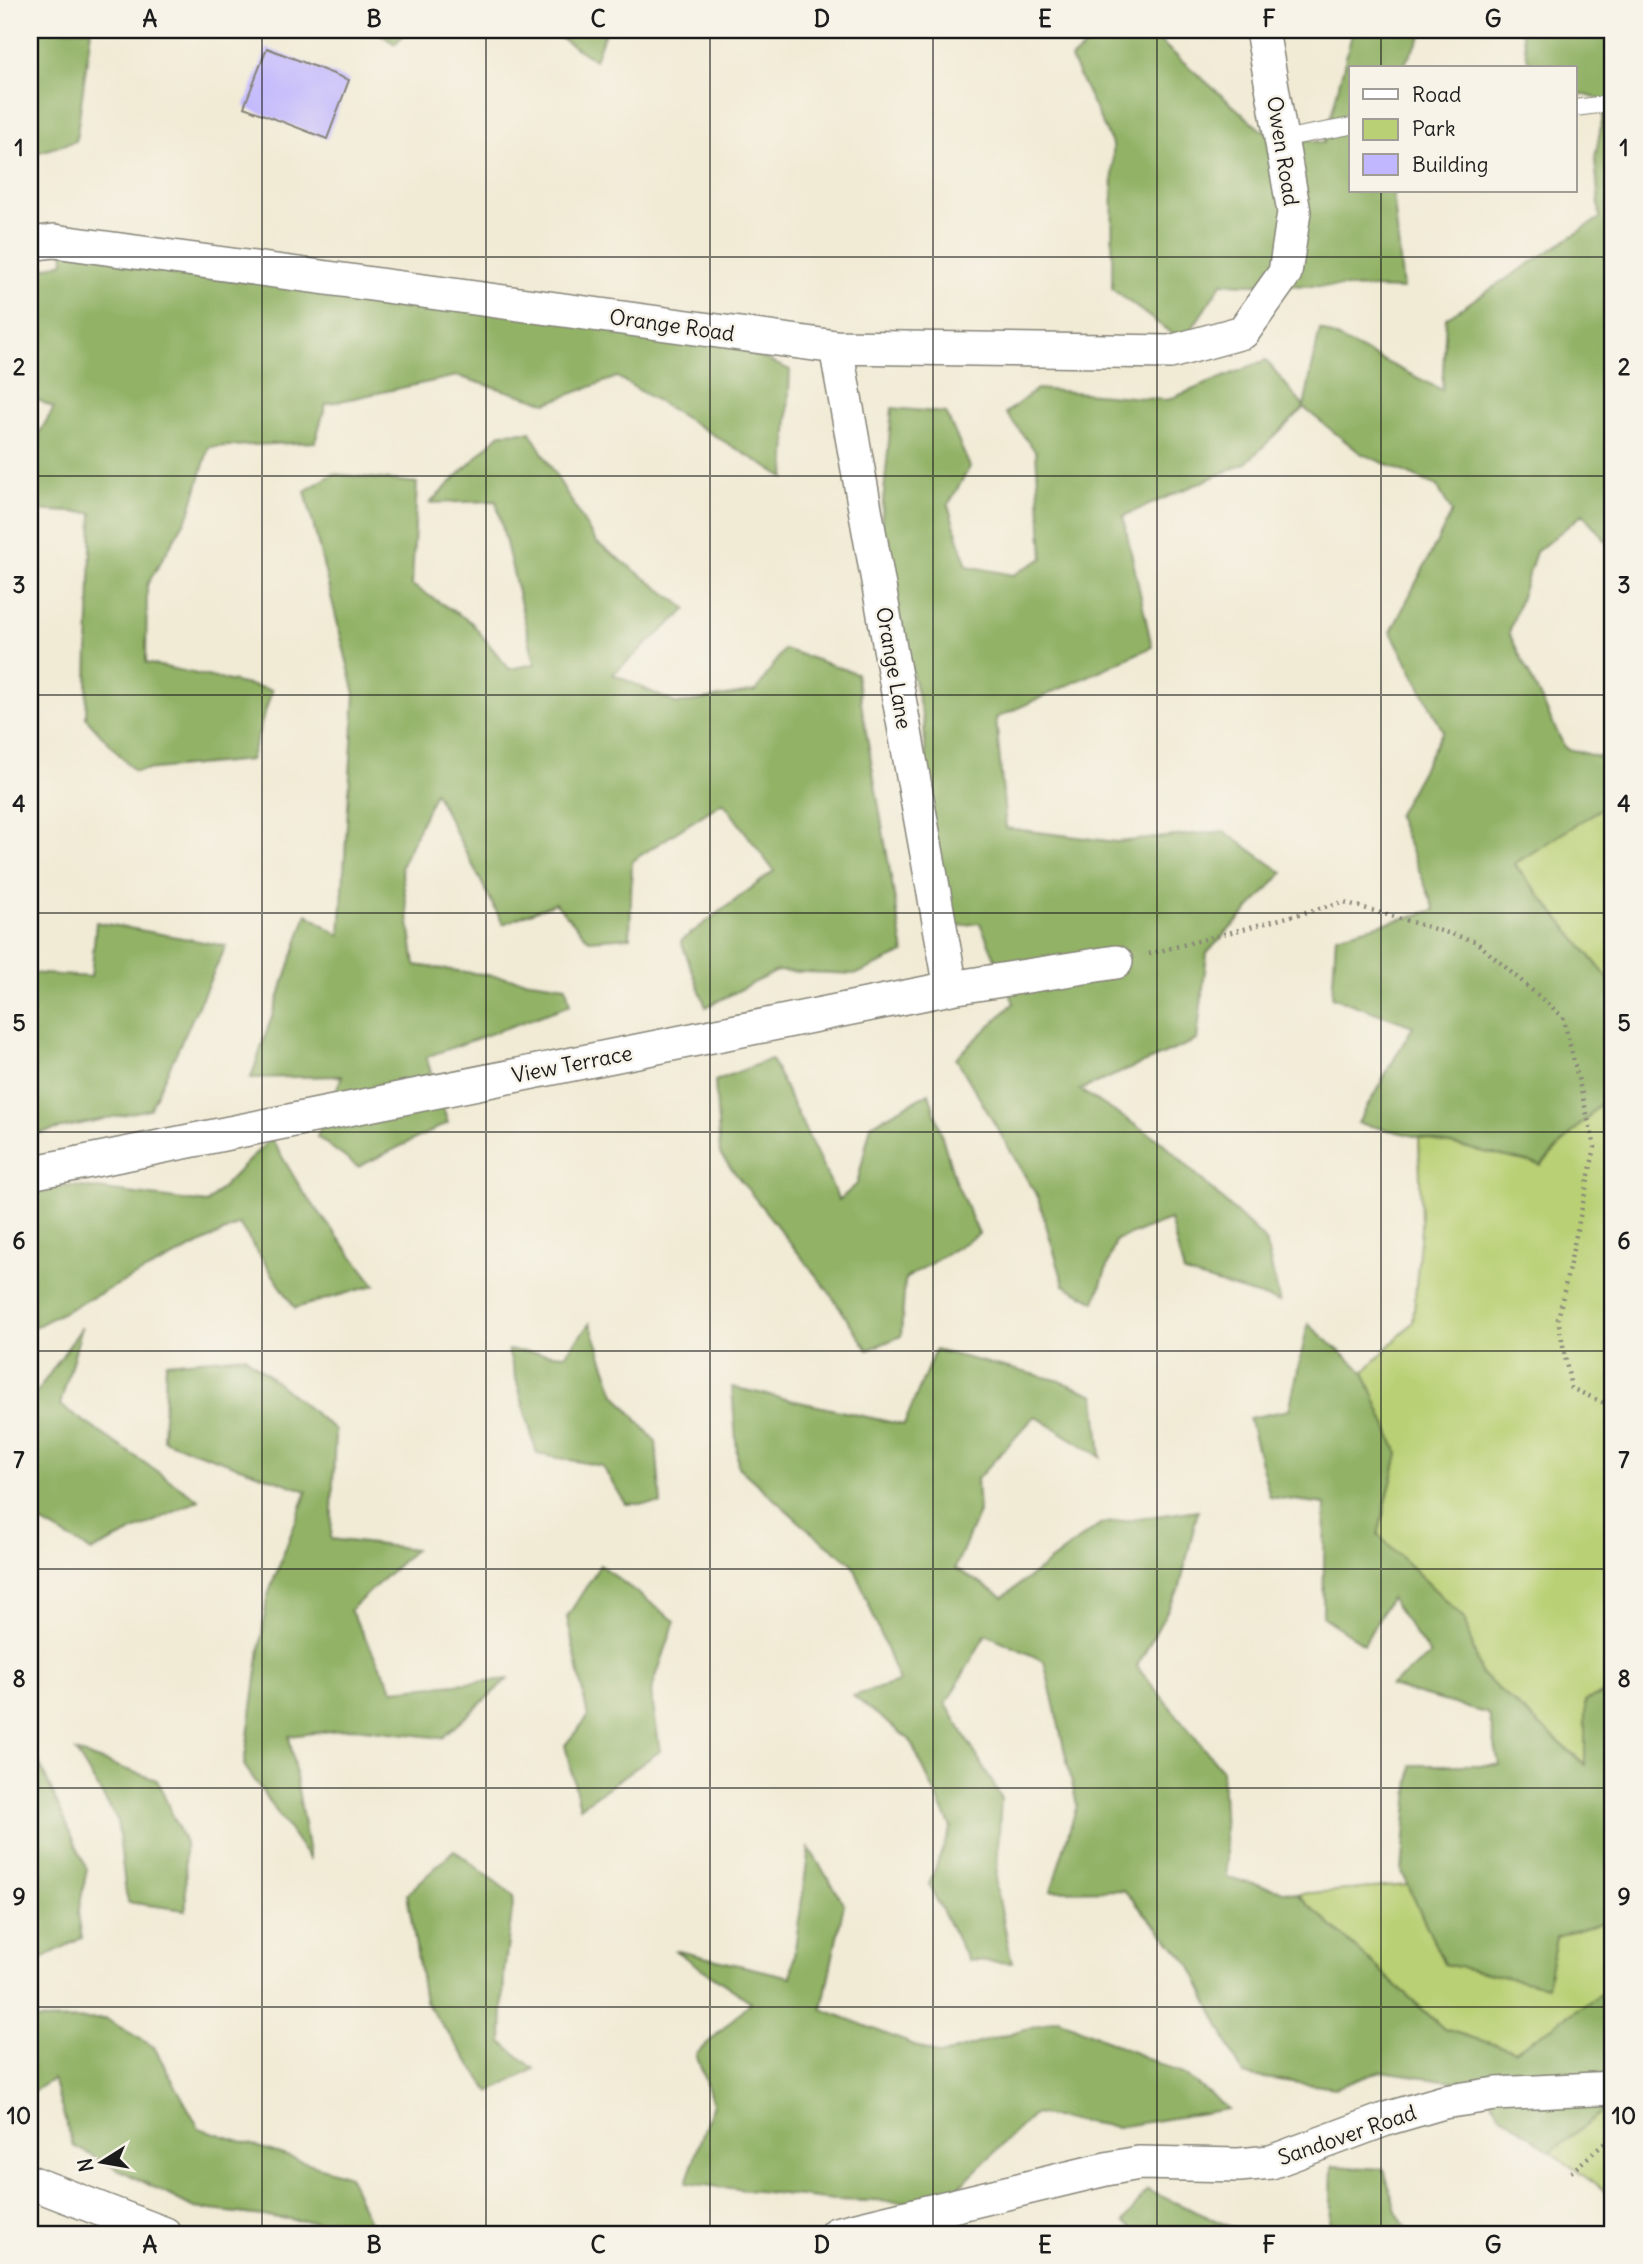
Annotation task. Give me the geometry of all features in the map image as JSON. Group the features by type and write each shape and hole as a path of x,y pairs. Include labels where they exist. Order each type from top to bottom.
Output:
{"street":[{"name":"Owen Road","path":"1262,30 1294,212 1285,273"},
{"name":"Orange Road","path":"30,244 54,241 836,347 1170,352 1243,332 1285,273"},
{"name":"Orange Lane","path":"836,347 951,988"},
{"name":"View Terrace","path":"30,1172 951,988 1116,962"},
{"name":"Sandover Road","path":"836,2234 1106,2169 1139,2164 1239,2165 1272,2162 1388,2118 1444,2102 1496,2094 1613,2088"},
{"path":"30,2182 165,2234"}],"lane":[{"path":"1576,108 1613,103"},
{"path":"1281,139 1349,126"}],"path":[{"path":"1116,962 1344,902 1475,941 1563,1017 1595,1147 1558,1319 1571,1388 1613,1407"},
{"path":"1571,2172 1613,2136"}],"green space":[{"path":"30,30 91,30 76,141 30,155"},
{"path":"374,30 408,30 395,44"},
{"path":"548,30 606,30 595,60"},
{"path":"1104,30 1147,30 1261,130 1324,143 1353,30 1425,30 1403,66 1349,66 1349,192 1393,192 1403,289 1222,283 1183,342 1112,289 1113,146 1071,59"},
{"path":"1521,30 1602,30 1613,47 1613,549 1583,514 1536,552 1509,633 1565,748 1613,761 1613,801 1514,864 1613,984 1613,1091 1541,1165 1358,1123 1413,1026 1332,997 1336,936 1435,910 1397,816 1443,731 1391,632 1452,512 1437,486 1360,453 1304,408 1246,463 1123,516 1152,647 996,718 1006,828 1117,842 1224,831 1283,873 1207,953 1197,1040 1080,1090 1161,1141 1265,1240 1280,1302 1184,1273 1170,1220 1116,1240 1095,1302 1064,1285 1038,1198 956,1058 1014,1003 980,923 935,929 924,723 898,614 878,557 892,408 946,413 970,467 948,505 967,566 1013,575 1043,558 1036,452 1006,413 1037,389 1167,400 1266,360 1304,407 1320,329 1442,390 1446,318 1600,218 1595,157 1606,101 1576,92 1576,66 1530,66"},
{"path":"63,237 390,306 647,308 790,370 785,478 617,377 547,403 457,376 326,404 315,442 209,447 189,514 147,585 146,663 272,690 250,760 134,771 86,718 92,513 30,510 30,449 54,408 30,396 30,273 64,262"},
{"path":"530,432 596,542 687,609 613,674 677,704 756,691 784,649 856,673 904,953 857,974 777,971 706,1007 681,941 774,871 723,802 632,861 630,937 589,940 555,903 503,924 435,792 401,867 415,965 566,986 570,1005 426,1057 448,1123 358,1167 317,1137 342,1076 251,1078 307,914 340,936 355,694 305,491 333,474 417,483 412,585 471,622 509,669 535,664 496,501 430,503 501,433"},
{"path":"1613,801 1613,984 1514,864"},
{"path":"96,922 226,946 150,1109 30,1135 30,973 91,977"},
{"path":"771,1059 839,1200 857,1184 871,1125 929,1093 955,1180 979,1234 905,1279 901,1336 868,1350 829,1292 720,1154 715,1081"},
{"path":"1613,1091 1613,1690 1585,1701 1586,1765 1481,1674 1464,1618 1378,1535 1398,1454 1364,1372 1413,1322 1421,1227 1419,1137 1541,1165"},
{"path":"271,1138 303,1192 375,1285 295,1308 239,1224 35,1327 30,1308 30,1189 73,1186 207,1203"},
{"path":"590,1323 615,1394 656,1442 661,1504 626,1504 602,1466 537,1454 508,1350 565,1355"},
{"path":"1308,1324 1364,1372 1398,1454 1378,1535 1464,1618 1481,1674 1585,1765 1585,1701 1613,1690 1613,1917 1556,1937 1547,1986 1444,1964 1402,1872 1411,1765 1499,1765 1489,1714 1390,1686 1430,1655 1390,1598 1364,1644 1323,1617 1325,1504 1270,1497 1249,1418 1289,1410"},
{"path":"82,1327 60,1405 199,1500 92,1551 30,1516 30,1402"},
{"path":"935,1350 1057,1380 1095,1395 1101,1457 1035,1416 977,1479 979,1512 955,1568 1003,1597 1100,1524 1198,1510 1180,1587 1137,1667 1222,1770 1227,1878 1297,1894 1444,2029 1515,2051 1613,1986 1613,2103 1551,2152 1503,2116 1479,2085 1381,2071 1335,2088 1243,2075 1190,1964 1124,1890 1051,1891 1077,1805 1044,1661 986,1634 946,1704 1001,1797 996,1885 1012,1963 968,1960 929,1885 951,1827 910,1740 853,1696 899,1682 853,1564 812,1533 738,1467 732,1387 904,1425"},
{"path":"245,1356 335,1430 331,1539 415,1549 350,1610 393,1690 508,1679 442,1738 355,1728 289,1736 310,1860 244,1765 267,1598 307,1491 163,1440 166,1363"},
{"path":"600,1565 675,1621 651,1692 660,1751 580,1807 565,1745 588,1717 567,1617"},
{"path":"30,1752 36,1756 87,1869 78,1914 82,1938 30,1964 30,1882 41,1875 30,1855"},
{"path":"76,1752 157,1780 185,1843 186,1910 127,1902 117,1819"},
{"path":"809,1848 844,1904 822,2009 940,2055 1058,2019 1183,2074 1229,2109 1117,2127 1034,2114 942,2203 834,2200 686,2183 713,2104 696,2054 751,2002 674,1950 791,1977"},
{"path":"454,1850 514,1896 504,1972 502,2042 534,2069 490,2092 425,2001 407,1894"},
{"path":"1408,1885 1444,1964 1547,1985 1556,1937 1613,1917 1613,1986 1515,2051 1444,2029 1297,1894"},
{"path":"106,2019 154,2047 199,2128 349,2176 372,2229 194,2208 73,2146 53,2079 30,2093 30,2020"},
{"path":"1613,2103 1613,2197 1551,2152"},
{"path":"1332,2166 1384,2169 1396,2211 1409,2234 1284,2234 1284,2229 1330,2233"},
{"path":"1147,2190 1240,2231 1239,2234 1140,2234 1124,2222"}],"building":[{"path":"267,48 349,80 327,139 244,107"}]}
